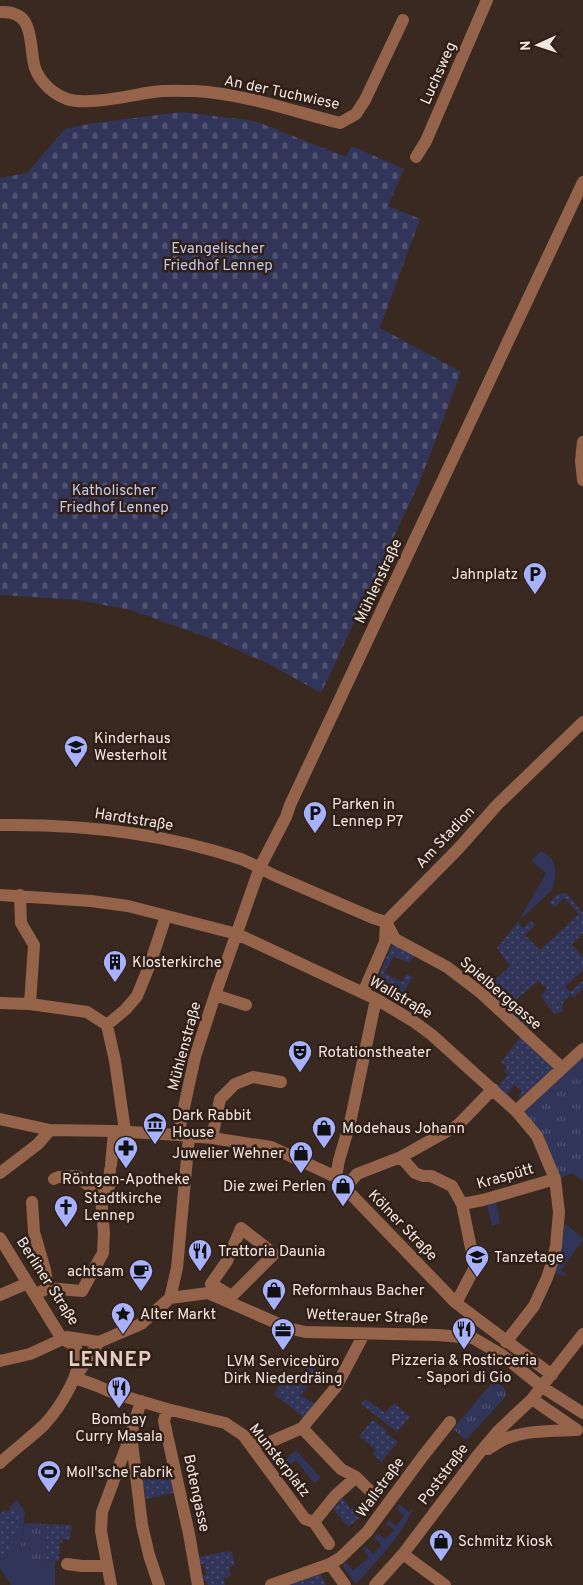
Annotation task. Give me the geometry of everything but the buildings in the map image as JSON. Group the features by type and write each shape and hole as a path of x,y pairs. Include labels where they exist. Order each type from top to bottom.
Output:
{"street":[{"name":"Luchsweg","path":"416,157 426,141 488,0"},
{"name":"An der Tuchwiese","path":"0,12 8,12 24,20 30,31 35,67 39,77 57,94 68,100 89,101 156,92 195,91 227,94 272,104 340,123 356,114 365,100 403,20"},
{"name":"Mühlenstraße","path":"170,1298 178,1268 184,1136 195,1057 260,867 286,817 294,796 583,185"},
{"path":"583,442 581,462 583,480"},
{"name":"Am Stadion","path":"386,922 458,850 497,805 583,722"},
{"name":"Hardtstraße","path":"0,825 62,826 129,834 190,846 240,859 260,867"},
{"path":"260,867 275,876 386,922 385,942 363,993"},
{"name":"Wallstraße","path":"0,895 91,901 128,906 238,934 376,999 413,1021 432,1035 516,1111 537,1136 555,1179 559,1212 556,1246 552,1262 534,1306 506,1342"},
{"path":"20,895 21,923 34,945 30,1004"},
{"path":"106,1025 126,1009 137,996 154,955 166,916"},
{"name":"Spielberggasse","path":"386,922 395,939 439,962 473,987 562,1068"},
{"name":"Mühlenstraße","path":"215,995 246,1005"},
{"path":"336,1177 350,1123 376,999"},
{"path":"0,1004 30,1004 87,1012 106,1025 114,1061 119,1131 109,1187 88,1186 77,1176 54,1179"},
{"path":"516,1111 583,1048"},
{"path":"212,1138 220,1100 235,1084 253,1077 281,1082"},
{"path":"345,1188 357,1174 401,1157 458,1125 493,1089"},
{"name":"Kölner Straße","path":"0,1118 50,1130 119,1131 212,1138 271,1147 336,1177 456,1303 552,1375"},
{"path":"0,1173 38,1144 50,1130"},
{"name":"Kraspütt","path":"401,1157 415,1173 422,1176 431,1176 452,1186 462,1204 474,1269 456,1303"},
{"name":"Kraspütt","path":"462,1204 483,1200 555,1179"},
{"path":"36,1294 48,1288 82,1291 103,1252 104,1233 100,1186"},
{"path":"32,1202 34,1232 48,1288"},
{"path":"241,1228 274,1254 232,1296 211,1284 227,1261 241,1228"},
{"name":"Berliner Straße","path":"0,1238 62,1339 67,1337 99,1342"},
{"path":"0,1295 28,1283"},
{"name":"Wetterauer Straße","path":"170,1298 208,1293 288,1328 305,1332 438,1335 473,1338 502,1355 542,1387"},
{"path":"0,1463 45,1424 64,1398 99,1342 141,1324 170,1298"},
{"path":"243,1435 260,1443 270,1442 302,1428 336,1387 364,1334"},
{"name":"Poststraße","path":"375,1585 403,1554 477,1456 498,1431 532,1399 583,1334"},
{"path":"0,1361 30,1354 62,1339 76,1347 78,1367 75,1378"},
{"path":"75,1378 141,1401 131,1434 102,1512 101,1531 111,1585"},
{"path":"542,1387 583,1412"},
{"path":"532,1399 579,1430"},
{"name":"Munsterplatz","path":"141,1401 225,1423 243,1435 305,1519 314,1522 335,1496 356,1477"},
{"name":"Botengasse","path":"167,1409 164,1421 189,1534 198,1585"},
{"name":"Wallstraße","path":"271,1585 330,1564 340,1558 367,1532 384,1503 450,1422"},
{"path":"302,1428 341,1469 356,1477 369,1490"},
{"path":"477,1456 504,1439 529,1432 579,1430"},
{"path":"131,1434 142,1526 160,1585"},
{"path":"314,1522 329,1544"},
{"path":"403,1554 444,1585"},
{"path":"67,1564 107,1566"},
{"path":"330,1564 345,1585"}],"green space":[{"name":"Evangelischer Friedhof Lennep","path":"182,112 255,121 346,157 352,146 404,169 388,206 420,219 380,328 461,372 420,481 321,693 267,663 215,640 131,610 78,600 0,595 0,178 27,173 65,129 94,123"},
{"path":"541,851 550,857 555,865 555,878 552,890 518,922 546,873 531,861"},
{"path":"566,893 583,913 583,933 572,944 583,958 583,970 565,987 570,992 583,981 583,988 573,998 571,994 563,1002 563,1011 554,1014 541,997 547,988 538,981 517,999 535,1021 524,1030 484,990 510,966 497,948 518,922 523,928 531,921 535,925 525,935 540,950 579,914 564,898 554,908 550,902 558,894"},
{"path":"393,943 416,954 409,963 394,956 384,973 402,982 406,974 413,977 398,1001 373,988"},
{"path":"522,1035 555,1067 520,1098 518,1096 522,1092 515,1085 507,1093 514,1100 511,1102 497,1088 508,1075 504,1071 507,1067 501,1062"},
{"path":"583,1056 583,1181 572,1173 560,1178 522,1113"},
{"path":"496,1202 500,1223 492,1226 487,1204"},
{"path":"564,1223 583,1238 561,1270 566,1276 553,1273 564,1234"},
{"path":"308,1366 318,1371 301,1395 314,1404 303,1417 274,1394 287,1374 299,1380"},
{"path":"497,1383 503,1386 506,1396 466,1440 453,1429 491,1384"},
{"path":"366,1399 385,1413 394,1403 410,1417 397,1432 361,1404"},
{"path":"373,1420 398,1442 381,1462 373,1454 376,1450 359,1436"},
{"path":"296,1450 321,1478 314,1483 296,1460 286,1468 282,1463"},
{"path":"172,1472 176,1492 146,1499 142,1480"},
{"path":"341,1497 351,1509 354,1507 358,1513 356,1515 359,1518 348,1527 333,1509 340,1503 338,1500"},
{"path":"17,1500 25,1513 20,1552 39,1568 46,1560 55,1561 55,1585 11,1585 0,1568 0,1560 8,1554 20,1513 14,1503"},
{"path":"14,1503 20,1513 20,1521 8,1554 0,1560 0,1514 5,1510 7,1512 11,1509 9,1507"},
{"path":"400,1504 409,1512 413,1507 410,1516 389,1547 356,1584 343,1566 346,1562 353,1571 369,1557 362,1548 366,1546 373,1554 381,1545 374,1537 378,1534 385,1539 394,1530 386,1524 389,1520 396,1526 404,1516 396,1509"},
{"path":"24,1524 47,1524 46,1560 39,1568 32,1570 23,1566 20,1552"},
{"path":"47,1524 72,1525 70,1540 63,1539 62,1543 60,1543 59,1561 46,1560"},
{"path":"230,1551 235,1565 229,1567 231,1576 223,1578 225,1585 208,1585 207,1581 203,1581 202,1576 206,1575 204,1564 200,1564 198,1557"},
{"path":"320,1573 326,1585 288,1585"}],"place":[{"name":"Jahnplatz","path":"535,595"},
{"name":"Kinderhaus Westerholt","path":"76,768"},
{"name":"Parken in Lennep P7","path":"315,834"},
{"name":"Klosterkirche","path":"115,983"},
{"name":"Rotationstheater","path":"300,1073"},
{"name":"Dark Rabbit House","path":"155,1145"},
{"name":"Modehaus Johann","path":"324,1149"},
{"name":"Röntgen-Apotheke","path":"126,1169"},
{"name":"Juwelier Wehner","path":"301,1174"},
{"name":"Die zwei Perlen","path":"343,1207"},
{"name":"Stadtkirche Lennep","path":"66,1228"},
{"name":"Trattoria Daunia","path":"200,1272"},
{"name":"Tanzetage","path":"477,1278"},
{"name":"achtsam","path":"141,1292"},
{"name":"Reformhaus Bacher","path":"274,1311"},
{"name":"Alter Markt","path":"123,1335"},
{"name":"Pizzeria & Rosticceria - Sapori di Gio","path":"464,1350"},
{"name":"LVM Servicebüro Dirk Niederdräing","path":"283,1351"},
{"name":"Bombay Curry Masala","path":"119,1409"},
{"name":"Moll'sche Fabrik","path":"49,1493"},
{"name":"Schmitz Kiosk","path":"441,1562"}],"district":[{"name":"LENNEP","path":"110,1359"}],"park label":[{"name":"Katholischer Friedhof Lennep","path":"114,498"}]}
